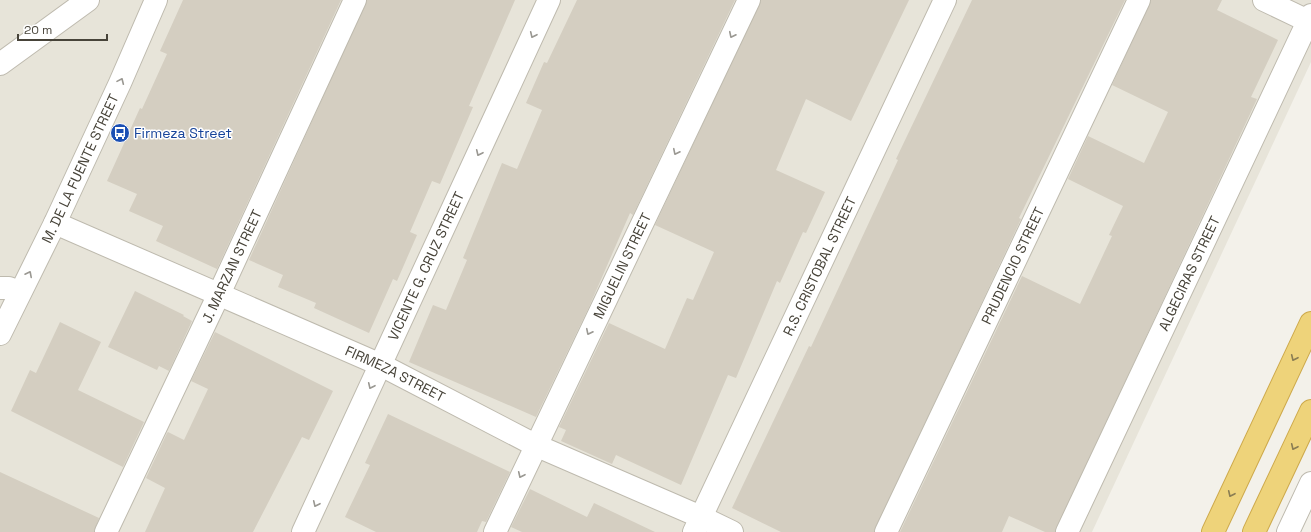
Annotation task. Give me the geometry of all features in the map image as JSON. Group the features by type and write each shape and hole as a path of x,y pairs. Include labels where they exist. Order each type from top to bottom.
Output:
{"highway":[{"path":"1213,532 1311,323"},
{"path":"1254,532 1311,411"}],"street":[{"path":"0,64 88,0"},
{"name":"M. DE LA FUENTE STREET","path":"0,334 10,290 55,223 120,83 156,0"},
{"name":"J. MARZAN STREET","path":"106,532 220,294 355,0"},
{"name":"VICENTE G. CRUZ STREET","path":"303,532 549,0"},
{"name":"MIGUELIN STREET","path":"494,532 749,0"},
{"name":"R.S. CRISTOBAL STREET","path":"698,524 945,0"},
{"name":"PRUDENCIO STREET","path":"886,532 1139,0"},
{"path":"1264,0 1309,18"},
{"name":"ALGECIRAS STREET","path":"1067,532 1309,18"},
{"name":"FIRMEZA STREET","path":"55,223 381,365 535,445 698,524 732,532"},
{"path":"1288,532 1311,483"}],"shaded area":[{"path":"0,0 1311,0 1311,62 1092,532 0,532"}],"building":[{"path":"183,0 341,0 217,269 156,241 163,226 129,211 137,194 107,181 140,108 142,109 167,54 160,51"},
{"path":"367,0 515,0 469,106 473,107 440,184 432,181 410,232 417,235 397,281 393,279 369,333 314,308 316,303 278,287 283,275 249,260"},
{"path":"577,0 735,0 633,215 630,213 589,307 536,417 409,362 433,305 446,310 467,260 463,258 502,163 517,169 542,110 526,103 544,62 547,63"},
{"path":"761,0 909,0 851,121 806,99 776,170 825,192 806,233 803,232 780,283 777,281 736,378 728,375 681,485 616,455 612,464 561,441 566,430 559,427 609,323 665,349 687,298 693,300 714,252 655,225"},
{"path":"972,0 1125,0 1019,218 1021,219 874,532 781,532 732,508 809,346 811,347 898,160 896,159"},
{"path":"1151,0 1222,0 1217,10 1278,40 1251,97 1257,99 1055,532 1045,532 1009,516 1002,532 900,532 1022,276 1080,304 1112,236 1109,235 1123,206 1068,179 1088,136 1144,163 1168,112 1112,85"},
{"path":"135,291 184,315 183,316 192,321 169,371 159,366 157,370 108,347"},
{"path":"60,322 101,342 78,390 144,422 123,467 11,411 30,370 36,373"},
{"path":"215,332 333,391 309,440 302,437 253,532 145,532 165,488 146,478 168,432 184,440 208,389 191,381"},
{"path":"388,414 510,472 486,522 482,521 477,532 376,532 345,517 370,465 365,463"},
{"path":"0,472 99,518 94,532 0,532"},
{"path":"530,489 587,517 594,503 655,532 522,532 511,527"}],"place":[{"name":"Firmeza Street","path":"120,133"}]}
